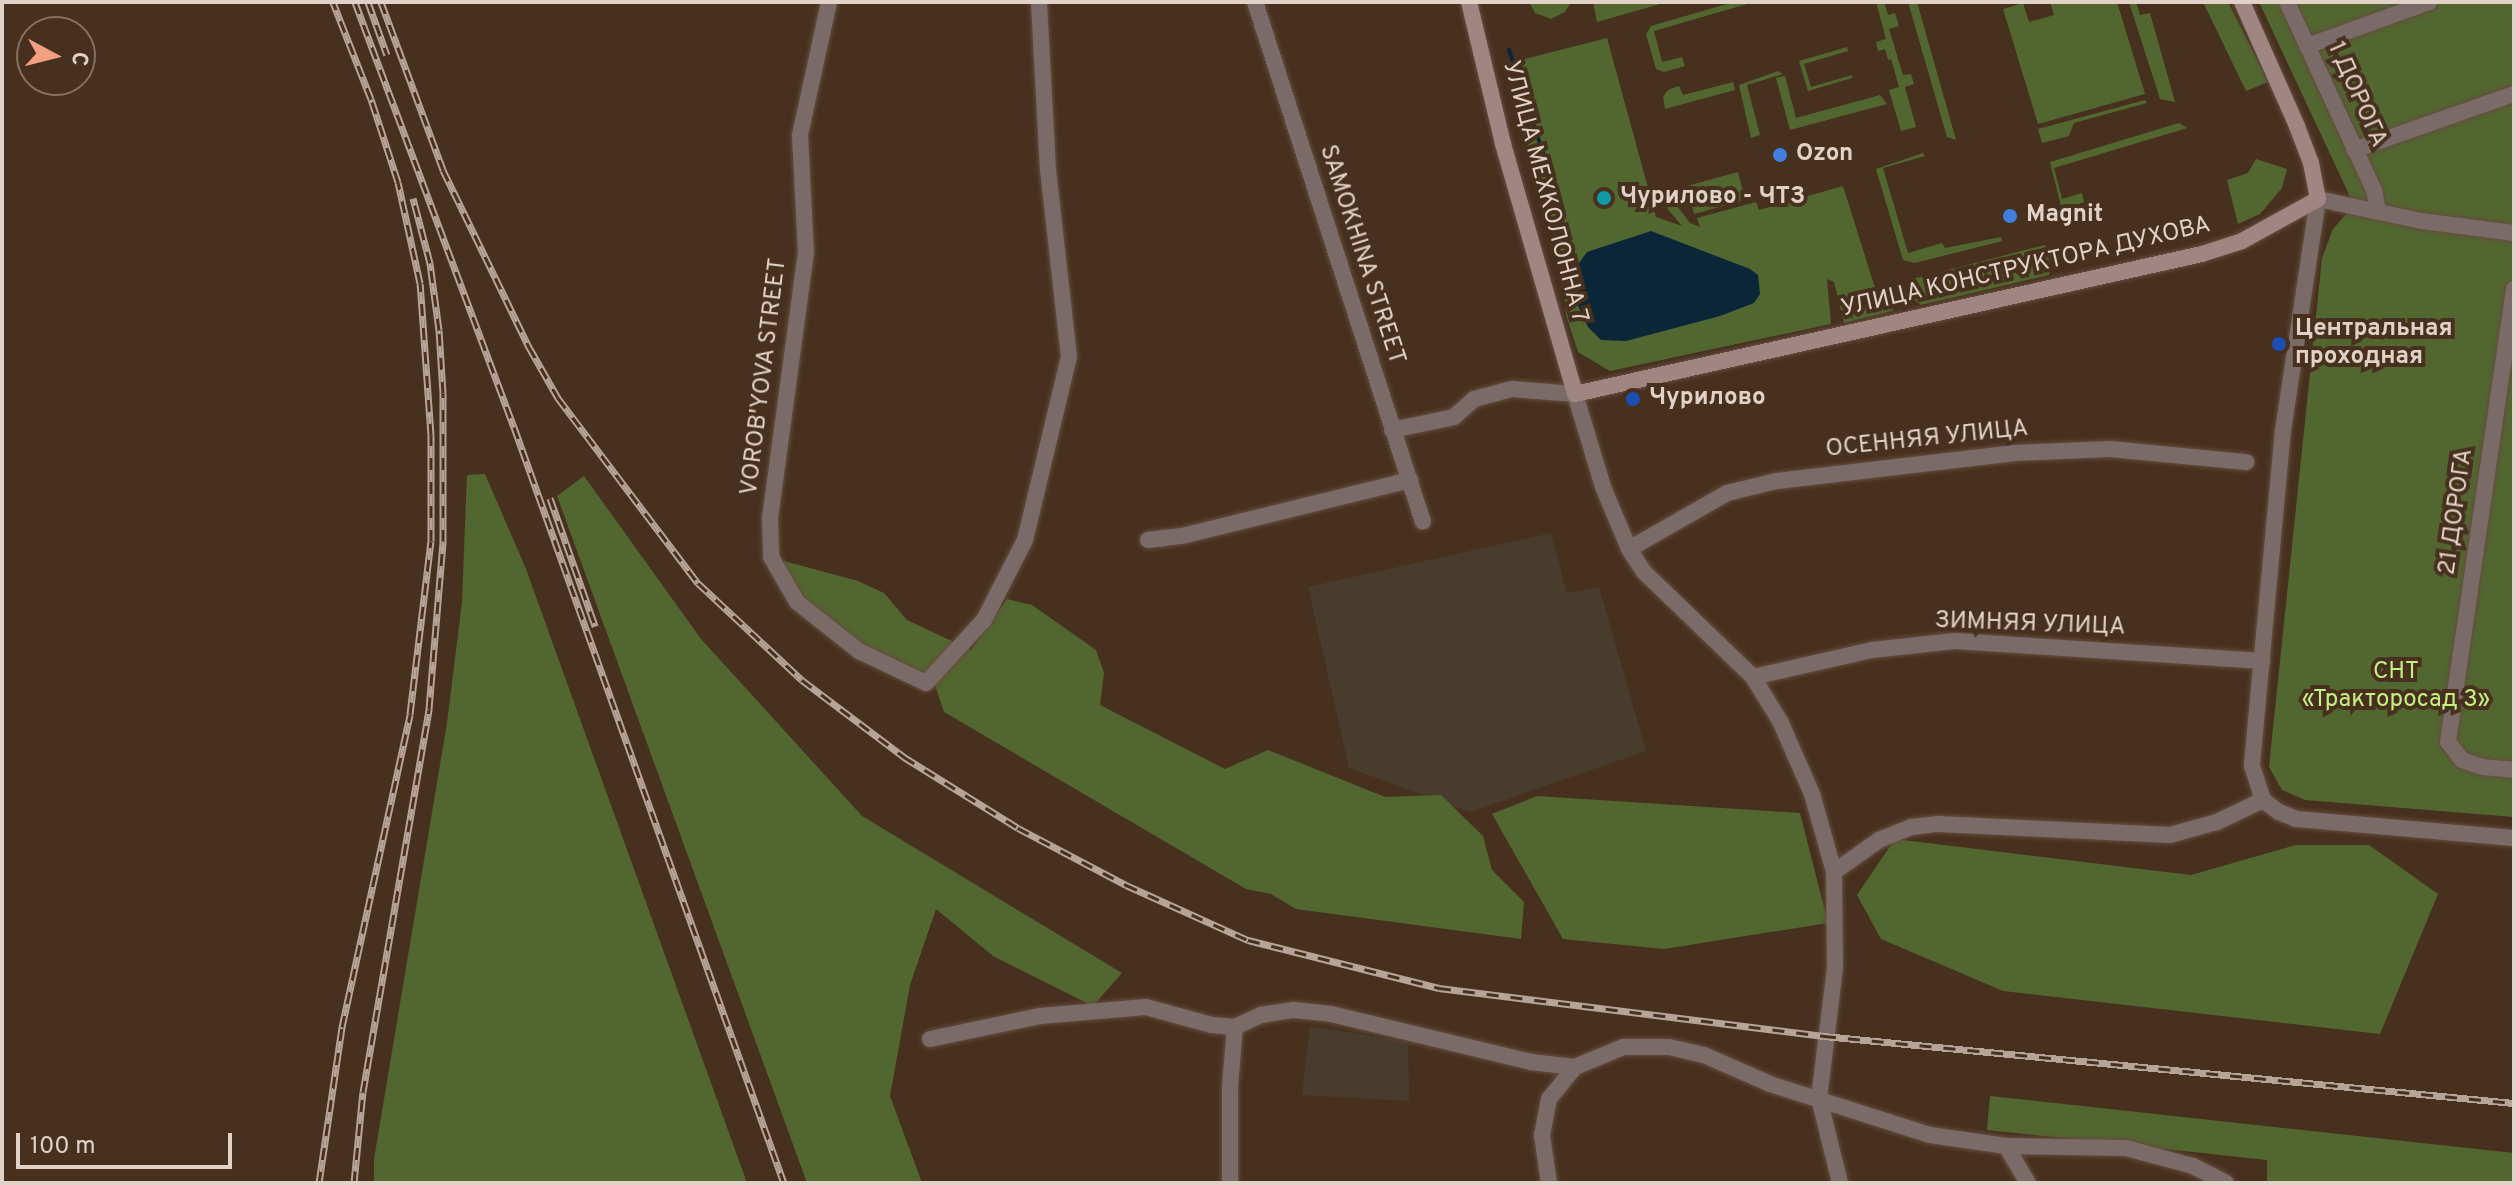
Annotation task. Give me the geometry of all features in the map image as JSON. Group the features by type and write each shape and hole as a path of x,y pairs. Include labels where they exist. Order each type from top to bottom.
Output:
{"street":[{"name":"VOROB'YOVA STREET","path":"829,2 800,135 806,252 770,520 771,557 797,602 859,651 926,683 984,620 1025,540 1069,357 1048,170 1039,2"},
{"name":"SAMOKHINA STREET","path":"1255,2 1423,522"},
{"name":"УЛИЦА МЕХКОЛОННА 7","path":"1469,2 1507,159 1575,394"},
{"path":"2242,2 2297,126 2311,163 2318,199 2283,430 2252,766 2263,800 2279,812 2296,819 2514,838"},
{"name":"1 ДОРОГА","path":"2287,2 2374,190 2378,210"},
{"path":"2307,46 2429,2"},
{"path":"2354,150 2514,94"},
{"path":"2318,199 2421,221 2514,233"},
{"name":"УЛИЦА КОНСТРУКТОРА ДУХОВА","path":"1575,394 2202,254 2242,241 2318,199"},
{"name":"21 ДОРОГА","path":"2514,289 2448,742 2462,760 2482,767 2514,770"},
{"path":"1392,430 1454,417 1474,399 1512,389 1575,394 1603,487 1629,549 1644,572 1753,677 1780,721 1812,794 1834,872 1835,968 1819,1098 1840,1183"},
{"name":"ОСЕННЯЯ УЛИЦА","path":"1629,549 1727,493 1777,481 2015,453 2110,449 2246,462"},
{"path":"1148,540 1186,535 1410,480"},
{"name":"ЗИМНЯЯ УЛИЦА","path":"1753,677 1872,650 1955,641 2262,661"},
{"path":"1834,872 1879,840 1912,827 1938,824 2170,835 2217,822 2263,800"},
{"path":"930,1039 973,1027 1040,1016 1146,1007 1212,1025 1235,1027 1261,1015 1283,1011 1331,1014 1531,1062 1575,1067"},
{"path":"1230,1183 1230,1086 1235,1027"},
{"path":"1549,1183 1542,1135 1549,1099 1575,1067 1623,1047 1669,1047 1704,1055 1770,1084 1930,1135 2006,1146 2126,1148 2193,1166 2226,1183"},
{"path":"2006,1146 2028,1183"}],"shaded area":[{"path":"1551,533 1567,593 1599,587 1646,751 1470,812 1349,768 1308,587"},
{"path":"1310,1026 1408,1042 1409,1101 1302,1095"}],"green space":[{"path":"1529,2 1571,2 1565,12 1551,19 1535,13"},
{"path":"1593,2 1667,2 1597,22"},
{"path":"1734,2 1754,2 1654,31 1662,62 1682,57 1685,66 1664,72 1656,69 1646,34 1651,26"},
{"path":"1876,2 1884,2 1888,15 1895,13 1899,26 1889,29 1903,75 1911,74 1914,84 1905,87 1916,127 1901,131 1889,90 1899,87 1891,59 1888,60 1885,49 1878,51 1876,42 1886,39"},
{"path":"1908,2 1917,2 1956,140 1947,137"},
{"path":"2050,2 2117,2 2145,94 2038,124 2003,9 2023,3 2029,22 2054,15"},
{"path":"2129,2 2136,2 2140,15 2150,13 2175,102 2160,99"},
{"path":"2203,2 2228,2 2268,82 2246,91"},
{"name":"СНТ «Тракторосад 3»","path":"2259,2 2514,2 2514,817 2305,800 2282,790 2269,767 2322,258 2333,229 2354,205"},
{"path":"1607,38 1656,217 1682,226 1665,206 1660,190 1670,187 1677,206 1690,223 1700,227 1697,218 1756,202 1759,210 1843,186 1876,291 1893,290 1896,304 1892,311 1844,323 1834,282 1827,279 1831,324 1610,371 1578,352 1566,315 1561,257 1542,207 1505,64"},
{"path":"1847,47 1848,51 1804,64 1811,87 1852,75 1852,78 1808,91 1799,61"},
{"path":"1778,71 1783,74 1747,85 1760,135 1751,138 1739,85"},
{"path":"1785,76 1796,118 1880,95 1887,104 1790,130 1776,78"},
{"path":"1733,82 1735,90 1665,109 1663,97 1668,90 1679,86 1683,95"},
{"path":"2145,100 2147,103 2074,123 2069,136 2042,143 2038,129"},
{"path":"2179,123 2187,128 2054,168 2062,199 2082,193 2084,202 2070,208 2061,206 2050,162"},
{"path":"1923,153 1925,156 1883,168 1908,253 1942,243 1945,248 2001,237 2002,241 1914,263 1903,260 1876,169"},
{"path":"2256,159 2287,169 2282,188 2260,214 2238,224 2227,180 2248,173"},
{"path":"1738,172 1745,200 1694,214 1687,186"},
{"path":"2045,245 2049,275 1921,305 1913,299 1909,280"},
{"path":"485,474 526,569 747,1183 374,1183 374,1159 447,723 462,602 467,475"},
{"path":"584,476 701,639 862,816 1122,973 1093,1006 993,956 936,909 910,985 890,1096 922,1183 807,1183 557,496"},
{"path":"784,561 858,581 884,593 907,620 971,650 1007,599 1032,605 1096,650 1104,673 1100,705 1225,769 1268,750 1385,797 1441,795 1483,836 1492,870 1524,902 1521,939 1296,909 1271,894 1246,889 944,712 932,676 884,668 854,647 785,581"},
{"path":"1537,796 1800,813 1828,923 1664,949 1563,939 1492,814"},
{"path":"1895,839 2191,875 2296,845 2369,845 2438,894 2380,1034 2003,991 1881,939 1857,895"},
{"path":"1990,1096 2514,1153 2514,1183 2267,1183 2267,1160 1987,1130"}],"water":[{"name":"Чурилово","path":"1651,231 1750,269 1758,275 1760,294 1754,303 1720,316 1626,341 1601,340 1588,327 1576,301 1579,263 1587,252"}],"waterway":[{"path":"1509,50 1518,77"},
{"path":"1525,100 1563,211"}],"railway":[{"path":"319,1183 342,1027 410,714 431,541 431,435 420,283 398,182 371,99 333,2"},
{"path":"355,2 514,427 784,1183"},
{"path":"368,2 387,55"},
{"path":"381,2 443,170 529,347 558,398 698,583 802,680 904,757 1018,828 1126,885 1248,940 1439,988 1824,1036 2514,1103"},
{"path":"354,1183 363,1092 429,709 443,541 443,393 439,330 430,263 413,198"},
{"path":"550,498 595,626"}],"place":[{"name":"Ozon","path":"1780,155"},
{"name":"Чурилово - ЧТЗ","path":"1604,198"},
{"name":"Magnit","path":"2010,216"},
{"name":"Центральная проходная","path":"2279,344"},
{"name":"Чурилово","path":"1633,399"}]}
